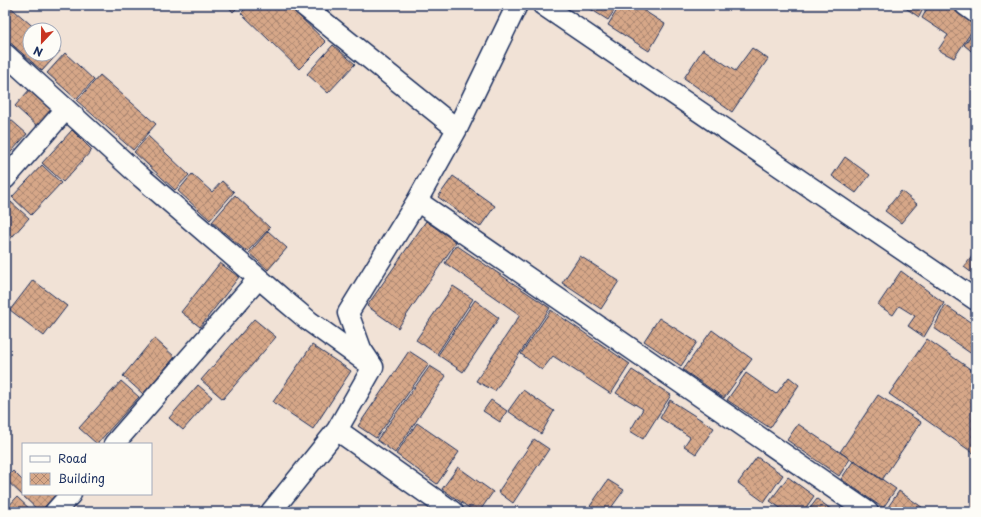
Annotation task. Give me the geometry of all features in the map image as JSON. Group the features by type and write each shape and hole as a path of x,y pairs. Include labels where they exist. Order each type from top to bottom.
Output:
{"street":[{"path":"303,5 457,129"},
{"path":"373,367 361,349 348,313 417,201 457,129 517,5"},
{"path":"542,5 976,300"},
{"path":"965,5 976,13"},
{"path":"5,54 258,279 309,321 373,367"},
{"path":"5,179 66,109"},
{"path":"417,201 868,512"},
{"path":"115,443 258,279"},
{"path":"271,512 337,430 373,367"},
{"path":"337,430 453,512"},
{"path":"55,512 70,495"}],"building":[{"path":"5,5 8,5 28,22 22,22 22,53 5,38"},
{"path":"227,5 240,5 233,12"},
{"path":"249,5 288,5 326,42 299,69 241,13"},
{"path":"584,5 618,5 608,20"},
{"path":"620,5 635,5 665,24 649,51 608,25"},
{"path":"901,5 925,5 919,17"},
{"path":"929,5 957,5 976,17 976,25 954,58 938,50 948,35 922,18"},
{"path":"976,28 976,55 964,45"},
{"path":"333,45 355,64 328,93 307,74"},
{"path":"752,48 768,59 732,112 684,78 703,49 735,71"},
{"path":"65,53 94,80 76,99 47,73 57,62 62,62 62,56"},
{"path":"32,62 50,62 42,71"},
{"path":"100,75 156,124 133,150 77,101"},
{"path":"30,89 53,110 38,127 15,106"},
{"path":"10,119 27,134 5,159 5,125"},
{"path":"72,130 92,150 63,182 42,163"},
{"path":"148,136 189,175 175,190 134,152"},
{"path":"845,157 870,175 856,193 832,176"},
{"path":"42,165 61,183 31,215 12,197"},
{"path":"192,174 212,192 222,181 234,192 210,220 178,191"},
{"path":"453,176 495,206 480,227 438,197"},
{"path":"901,191 917,204 901,223 885,211"},
{"path":"235,195 270,228 247,252 212,222"},
{"path":"11,202 29,218 5,245 5,208"},
{"path":"426,221 456,242 398,328 367,306"},
{"path":"268,231 287,248 268,270 249,253"},
{"path":"456,245 550,308 495,391 476,381 520,315 445,263"},
{"path":"976,251 976,276 964,267"},
{"path":"580,256 619,281 601,309 562,283"},
{"path":"220,263 239,277 200,327 181,312"},
{"path":"901,271 944,303 924,337 908,326 915,316 899,306 893,315 878,305"},
{"path":"33,280 67,306 44,336 10,310"},
{"path":"453,286 473,299 437,354 416,340"},
{"path":"475,300 499,318 463,372 438,355"},
{"path":"945,305 976,326 976,357 934,328"},
{"path":"551,310 630,364 611,394 553,356 542,370 521,354"},
{"path":"659,318 697,342 681,366 644,341"},
{"path":"254,319 276,337 223,399 201,380"},
{"path":"712,330 752,359 724,398 683,370"},
{"path":"154,338 175,357 143,394 123,376"},
{"path":"927,339 976,373 976,455 889,394"},
{"path":"312,345 351,371 313,429 273,402"},
{"path":"409,351 429,364 376,438 358,426"},
{"path":"430,366 446,376 395,453 377,440"},
{"path":"632,370 671,395 643,439 630,431 643,409 616,393"},
{"path":"746,373 776,394 789,377 799,385 770,428 727,400"},
{"path":"121,381 139,397 98,443 96,443 79,428"},
{"path":"198,385 212,397 183,430 169,418"},
{"path":"523,390 554,411 541,434 508,411"},
{"path":"878,395 921,422 882,480 840,452"},
{"path":"491,400 507,411 500,422 483,411"},
{"path":"670,400 714,428 696,454 684,446 690,437 660,418"},
{"path":"417,423 459,452 437,484 396,454"},
{"path":"798,424 850,459 839,476 787,440"},
{"path":"534,439 549,449 513,503 498,492"},
{"path":"757,457 783,475 764,502 738,483"},
{"path":"854,460 896,489 883,508 841,479"},
{"path":"458,467 493,492 479,512 475,512 442,489"},
{"path":"13,471 22,480 22,495 55,495 40,512 5,479"},
{"path":"788,477 814,496 803,512 786,512 770,501"},
{"path":"608,480 624,490 608,512 586,512"},
{"path":"899,491 926,510 924,512 889,512 886,510"},
{"path":"17,497 33,512 5,512 5,510"},
{"path":"817,499 835,512 807,512"}]}
